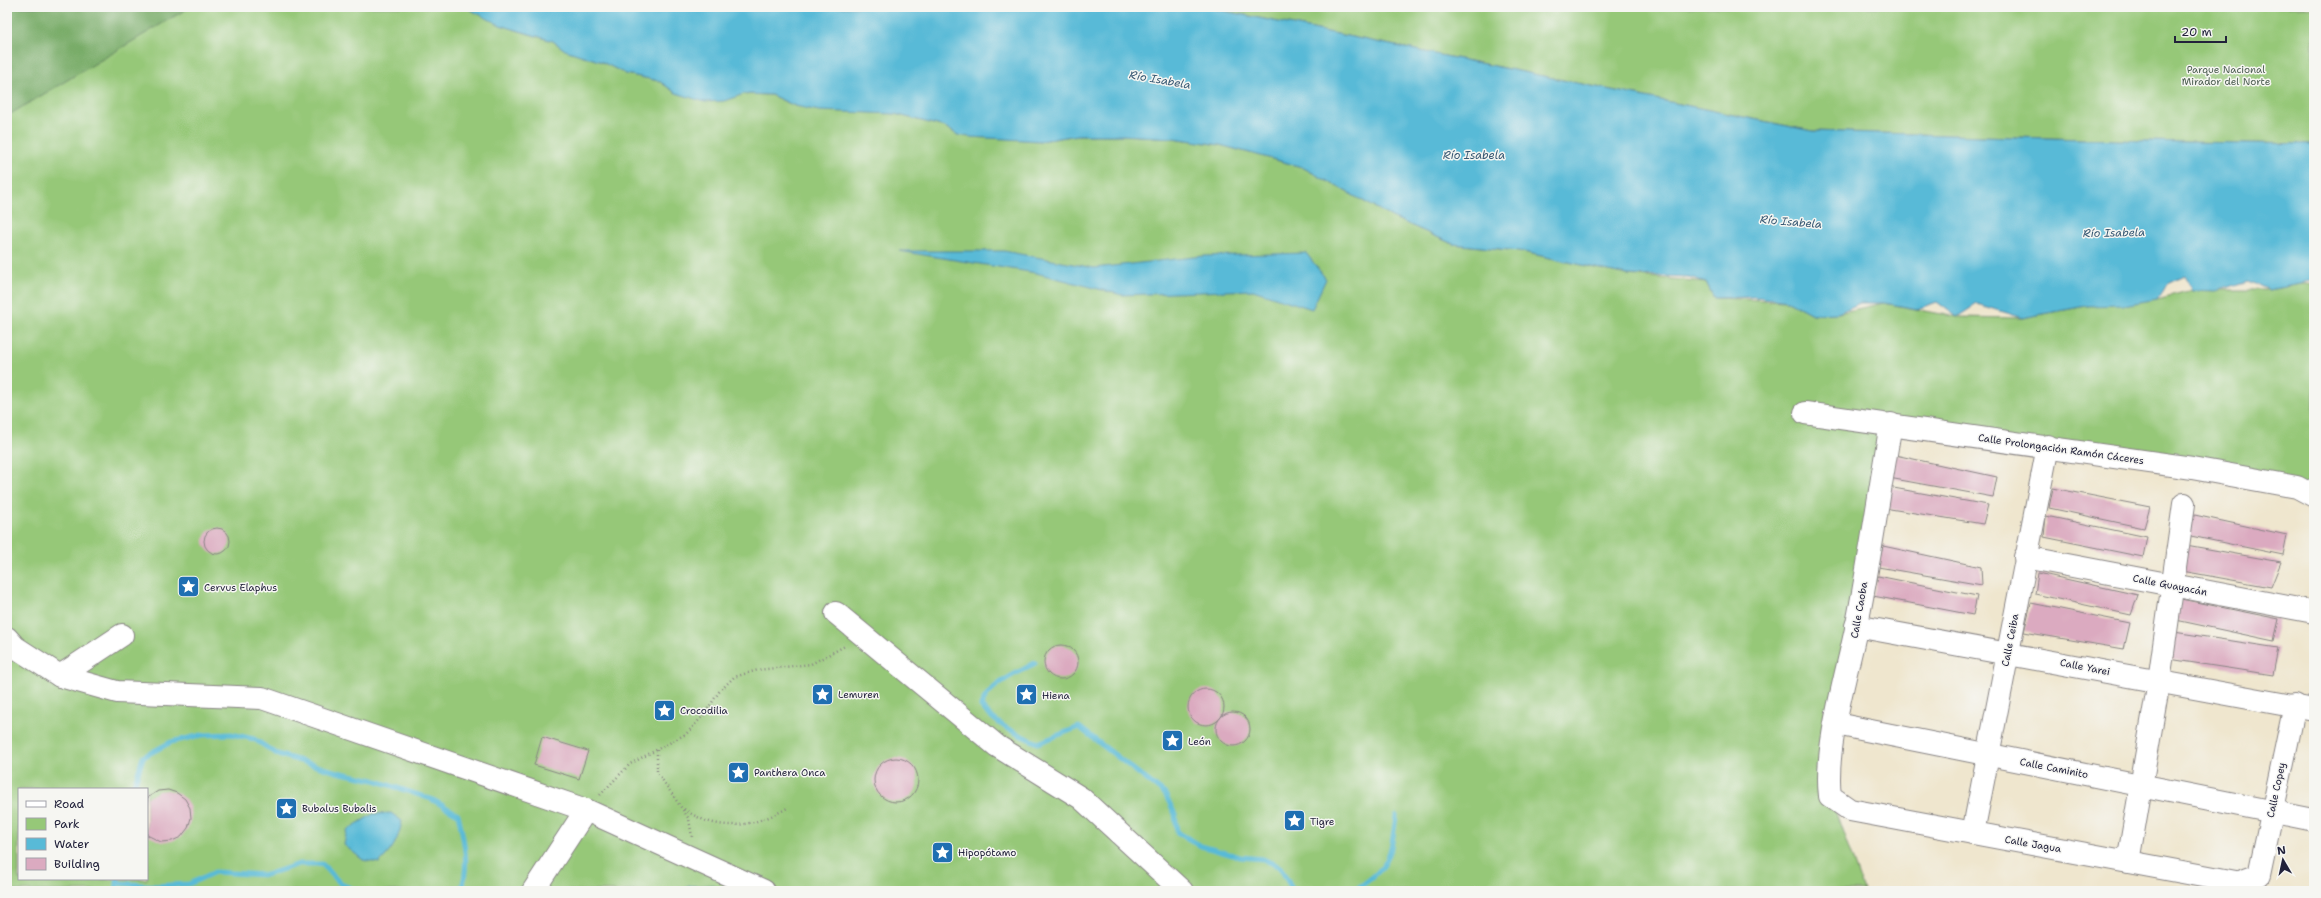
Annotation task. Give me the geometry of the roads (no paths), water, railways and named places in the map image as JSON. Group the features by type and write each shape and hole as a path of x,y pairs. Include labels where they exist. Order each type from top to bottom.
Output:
{"street":[{"name":"Calle Prolongación Ramón Cáceres","path":"1805,413 2048,446 2308,490"},
{"name":"Calle Caoba","path":"1830,796 1828,779 1836,724 1856,626 1891,424"},
{"name":"Calle Ceiba","path":"1973,833 2025,557 2048,446"},
{"path":"2128,862 2159,681 2184,504"},
{"name":"Calle Guayacán","path":"2025,557 2314,612"},
{"path":"836,613 997,746 1081,798 1182,891"},
{"name":"Calle Yarei","path":"1856,626 2007,652 2304,707"},
{"path":"60,676 122,635"},
{"path":"7,638 15,647 60,676 116,692 262,698 586,810 764,891"},
{"name":"Calle Copey","path":"2250,879 2304,707"},
{"name":"Calle Caminito","path":"1836,724 2314,820"},
{"name":"Calle Jagua","path":"1830,796 1850,810 2128,862 2250,879"},
{"path":"533,891 586,810"},
{"path":"2213,891 2250,879"}],"water":[{"name":"Río Isabela","path":"465,7 1205,7 1812,131 2183,142 2314,144 2314,278 2301,284 2269,290 2249,281 2215,291 2192,290 2184,276 2167,284 2157,299 2124,305 2086,306 2022,318 1977,304 1957,317 1937,302 1917,309 1884,303 1860,303 1838,313 1812,314 1788,301 1756,297 1714,298 1706,282 1689,277 1627,275 1519,251 1453,244 1392,217 1302,167 1220,145 1173,138 1121,135 1078,135 1041,141 969,137 958,135 945,127 895,114 819,111 795,106 771,95 744,94 724,101 705,102 676,93 659,81 626,74 602,62 565,50 553,41 500,25"},
{"path":"899,251 1004,251 1094,268 1204,256 1306,253 1326,279 1312,309 1253,290 1122,295 1036,273"},
{"path":"391,813 402,821 397,839 379,863 363,860 344,845 347,830 373,814"},
{"path":"714,885 716,891 679,891 690,886"}],"waterway":[{"path":"1035,663 1004,680 990,692 984,699 981,706 987,713 1014,732 1038,743 1079,727 1165,794 1175,814 1177,832 1201,846 1240,857 1263,859 1280,867 1293,891"},
{"path":"133,788 143,757 171,742 202,735 231,734 254,739 277,754 337,772 374,780 431,799 458,814 466,862 464,881 461,891"},
{"path":"1353,891 1366,883 1382,868 1390,852 1396,816"},
{"path":"117,883 155,886 189,884 215,872 266,875 299,864 322,864 341,884 358,891"},
{"path":"116,891 118,880"}],"place":[{"name":"Cervus Elaphus","path":"189,587"},
{"name":"Lemuren","path":"823,694"},
{"name":"Hiena","path":"1026,695"},
{"name":"Crocodilia","path":"665,710"},
{"name":"León","path":"1172,741"},
{"name":"Panthera Onca","path":"739,772"},
{"name":"Bubalus Bubalis","path":"286,808"},
{"name":"Tigre","path":"1295,821"},
{"name":"Hipopótamo","path":"942,852"}],"park label":[{"name":"Parque Nacional Mirador del Norte","path":"2226,74"}]}
